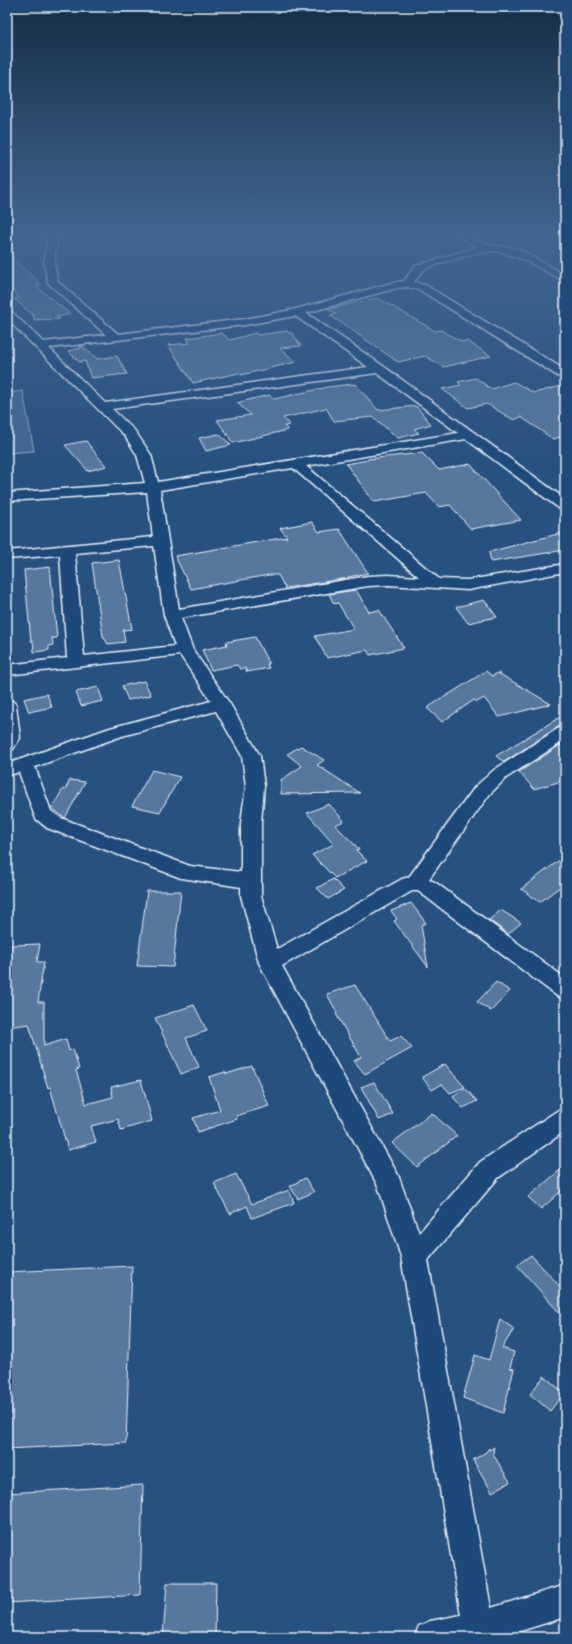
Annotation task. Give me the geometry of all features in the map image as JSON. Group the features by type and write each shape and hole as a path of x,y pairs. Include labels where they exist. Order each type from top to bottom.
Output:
{"street":[{"path":"84,310 115,337"},
{"path":"40,346 245,322 305,310"},
{"path":"458,310 565,375"},
{"path":"297,312 379,369 565,506"},
{"path":"7,313 130,434 144,455 153,487 172,614 185,650 221,704 251,756 255,786 251,823 251,896 270,963 389,1183 414,1257 479,1628"},
{"path":"102,407 379,369"},
{"path":"7,497 153,487 468,435"},
{"path":"296,463 436,584"},
{"path":"7,556 161,541"},
{"path":"67,550 76,663"},
{"path":"172,614 368,581 388,580 468,585 483,584 565,568"},
{"path":"7,670 185,650"},
{"path":"221,704 116,732 16,767 43,814 54,823 188,873 251,881"},
{"path":"7,705 11,738 7,745"},
{"path":"415,883 482,791 500,774 565,732"},
{"path":"270,963 409,884 415,883 429,888 565,990"},
{"path":"414,1257 489,1170 565,1118"},
{"path":"430,1637 479,1628 565,1601"}],"shaded area":[{"path":"23,391 34,451 7,453 7,393"}],"building":[{"path":"27,310 65,310 70,314 57,317 60,319 34,320 34,316"},
{"path":"329,310 398,310 435,331 441,330 462,342 467,341 491,356 444,367 425,356 398,362 330,315 336,314"},
{"path":"287,331 292,333 301,346 280,348 296,362 241,375 239,373 193,383 168,345 190,343 187,338 222,333 229,340 256,333 258,335"},
{"path":"80,346 82,346 97,359 117,356 127,374 91,378 85,361 79,362 68,351 81,348"},
{"path":"476,378 491,389 514,382 534,393 565,385 565,436 553,439 521,417 514,420 487,404 468,408 442,389 461,385 458,382"},
{"path":"352,384 356,385 378,410 416,406 431,424 414,429 419,433 398,438 373,417 334,421 326,408 283,418 290,425 284,426 288,430 233,443 217,420 251,415 237,403 248,400 269,395 274,399 328,387"},
{"path":"219,434 231,445 206,451 199,438"},
{"path":"86,441 106,466 88,471 65,445"},
{"path":"422,453 439,470 470,464 521,520 471,529 450,505 439,507 426,493 374,502 346,464 368,459"},
{"path":"312,522 319,532 339,529 368,573 348,577 349,578 285,588 278,575 269,575 191,589 175,556 287,537 280,528"},
{"path":"565,532 565,550 491,562 489,552"},
{"path":"119,560 132,629 123,630 125,642 108,644 103,636 92,563"},
{"path":"50,567 57,638 52,638 53,645 49,646 49,650 34,652 33,641 31,641 24,570"},
{"path":"356,590 369,612 379,610 404,648 370,655 367,650 327,658 315,636 354,629 338,603 334,604 329,594"},
{"path":"484,600 497,617 468,623 456,607"},
{"path":"255,637 269,664 267,664 269,668 247,672 245,668 240,669 237,665 211,670 202,650 227,645 226,642"},
{"path":"486,671 492,676 498,673 551,704 499,717 484,698 477,702 474,700 442,722 427,708"},
{"path":"144,681 151,695 128,700 122,686"},
{"path":"98,687 103,701 81,706 76,692"},
{"path":"47,694 52,707 29,712 24,699"},
{"path":"565,714 565,725 558,727 504,762 496,756"},
{"path":"565,742 565,780 534,789 519,772"},
{"path":"301,746 324,760 317,765 360,793 281,794 281,780 302,766 287,754"},
{"path":"152,770 180,777 160,812 132,806"},
{"path":"70,780 85,782 65,818 52,808 63,789 65,790"},
{"path":"329,804 344,821 335,825 359,849 356,850 367,861 335,878 312,855 334,844 307,813"},
{"path":"565,856 565,883 540,902 521,889"},
{"path":"333,879 344,890 328,899 317,888"},
{"path":"147,891 181,891 173,967 137,966"},
{"path":"411,903 426,923 421,925 428,967 394,921 397,919 391,911"},
{"path":"501,910 521,923 508,934 489,920"},
{"path":"40,944 37,962 44,962 38,1002 44,1002 44,1046 66,1039 69,1051 73,1049 79,1069 76,1070 86,1104 113,1097 111,1087 141,1080 152,1121 121,1130 118,1119 91,1126 96,1142 68,1150 50,1087 48,1088 29,1024 7,1027 7,967 11,945"},
{"path":"496,982 510,991 491,1011 477,1002"},
{"path":"355,985 390,1041 401,1036 412,1048 365,1074 354,1061 361,1057 336,1014 337,1013 327,994"},
{"path":"194,1005 207,1031 186,1038 199,1067 181,1074 155,1018"},
{"path":"445,1064 465,1087 450,1093 442,1084 432,1090 422,1077"},
{"path":"252,1066 269,1106 236,1116 237,1119 198,1132 193,1118 220,1110 209,1077 225,1072 226,1074"},
{"path":"374,1082 393,1114 379,1120 361,1087"},
{"path":"465,1088 477,1101 463,1108 453,1097"},
{"path":"432,1113 457,1136 417,1167 392,1143"},
{"path":"565,1166 565,1188 541,1209 528,1197"},
{"path":"236,1174 252,1204 289,1190 294,1203 252,1218 247,1206 230,1214 214,1183"},
{"path":"305,1178 314,1192 298,1199 290,1186"},
{"path":"531,1255 565,1292 565,1319 517,1265"},
{"path":"132,1266 126,1443 7,1449 7,1272"},
{"path":"500,1319 514,1329 502,1348 514,1352 510,1368 514,1369 503,1413 463,1398 475,1355 489,1360"},
{"path":"544,1376 564,1393 550,1411 530,1394"},
{"path":"494,1447 493,1454 510,1482 492,1492 473,1460 486,1452 489,1448 490,1450"},
{"path":"143,1485 140,1595 7,1603 7,1493"},
{"path":"167,1583 216,1583 215,1637 163,1637"}]}
